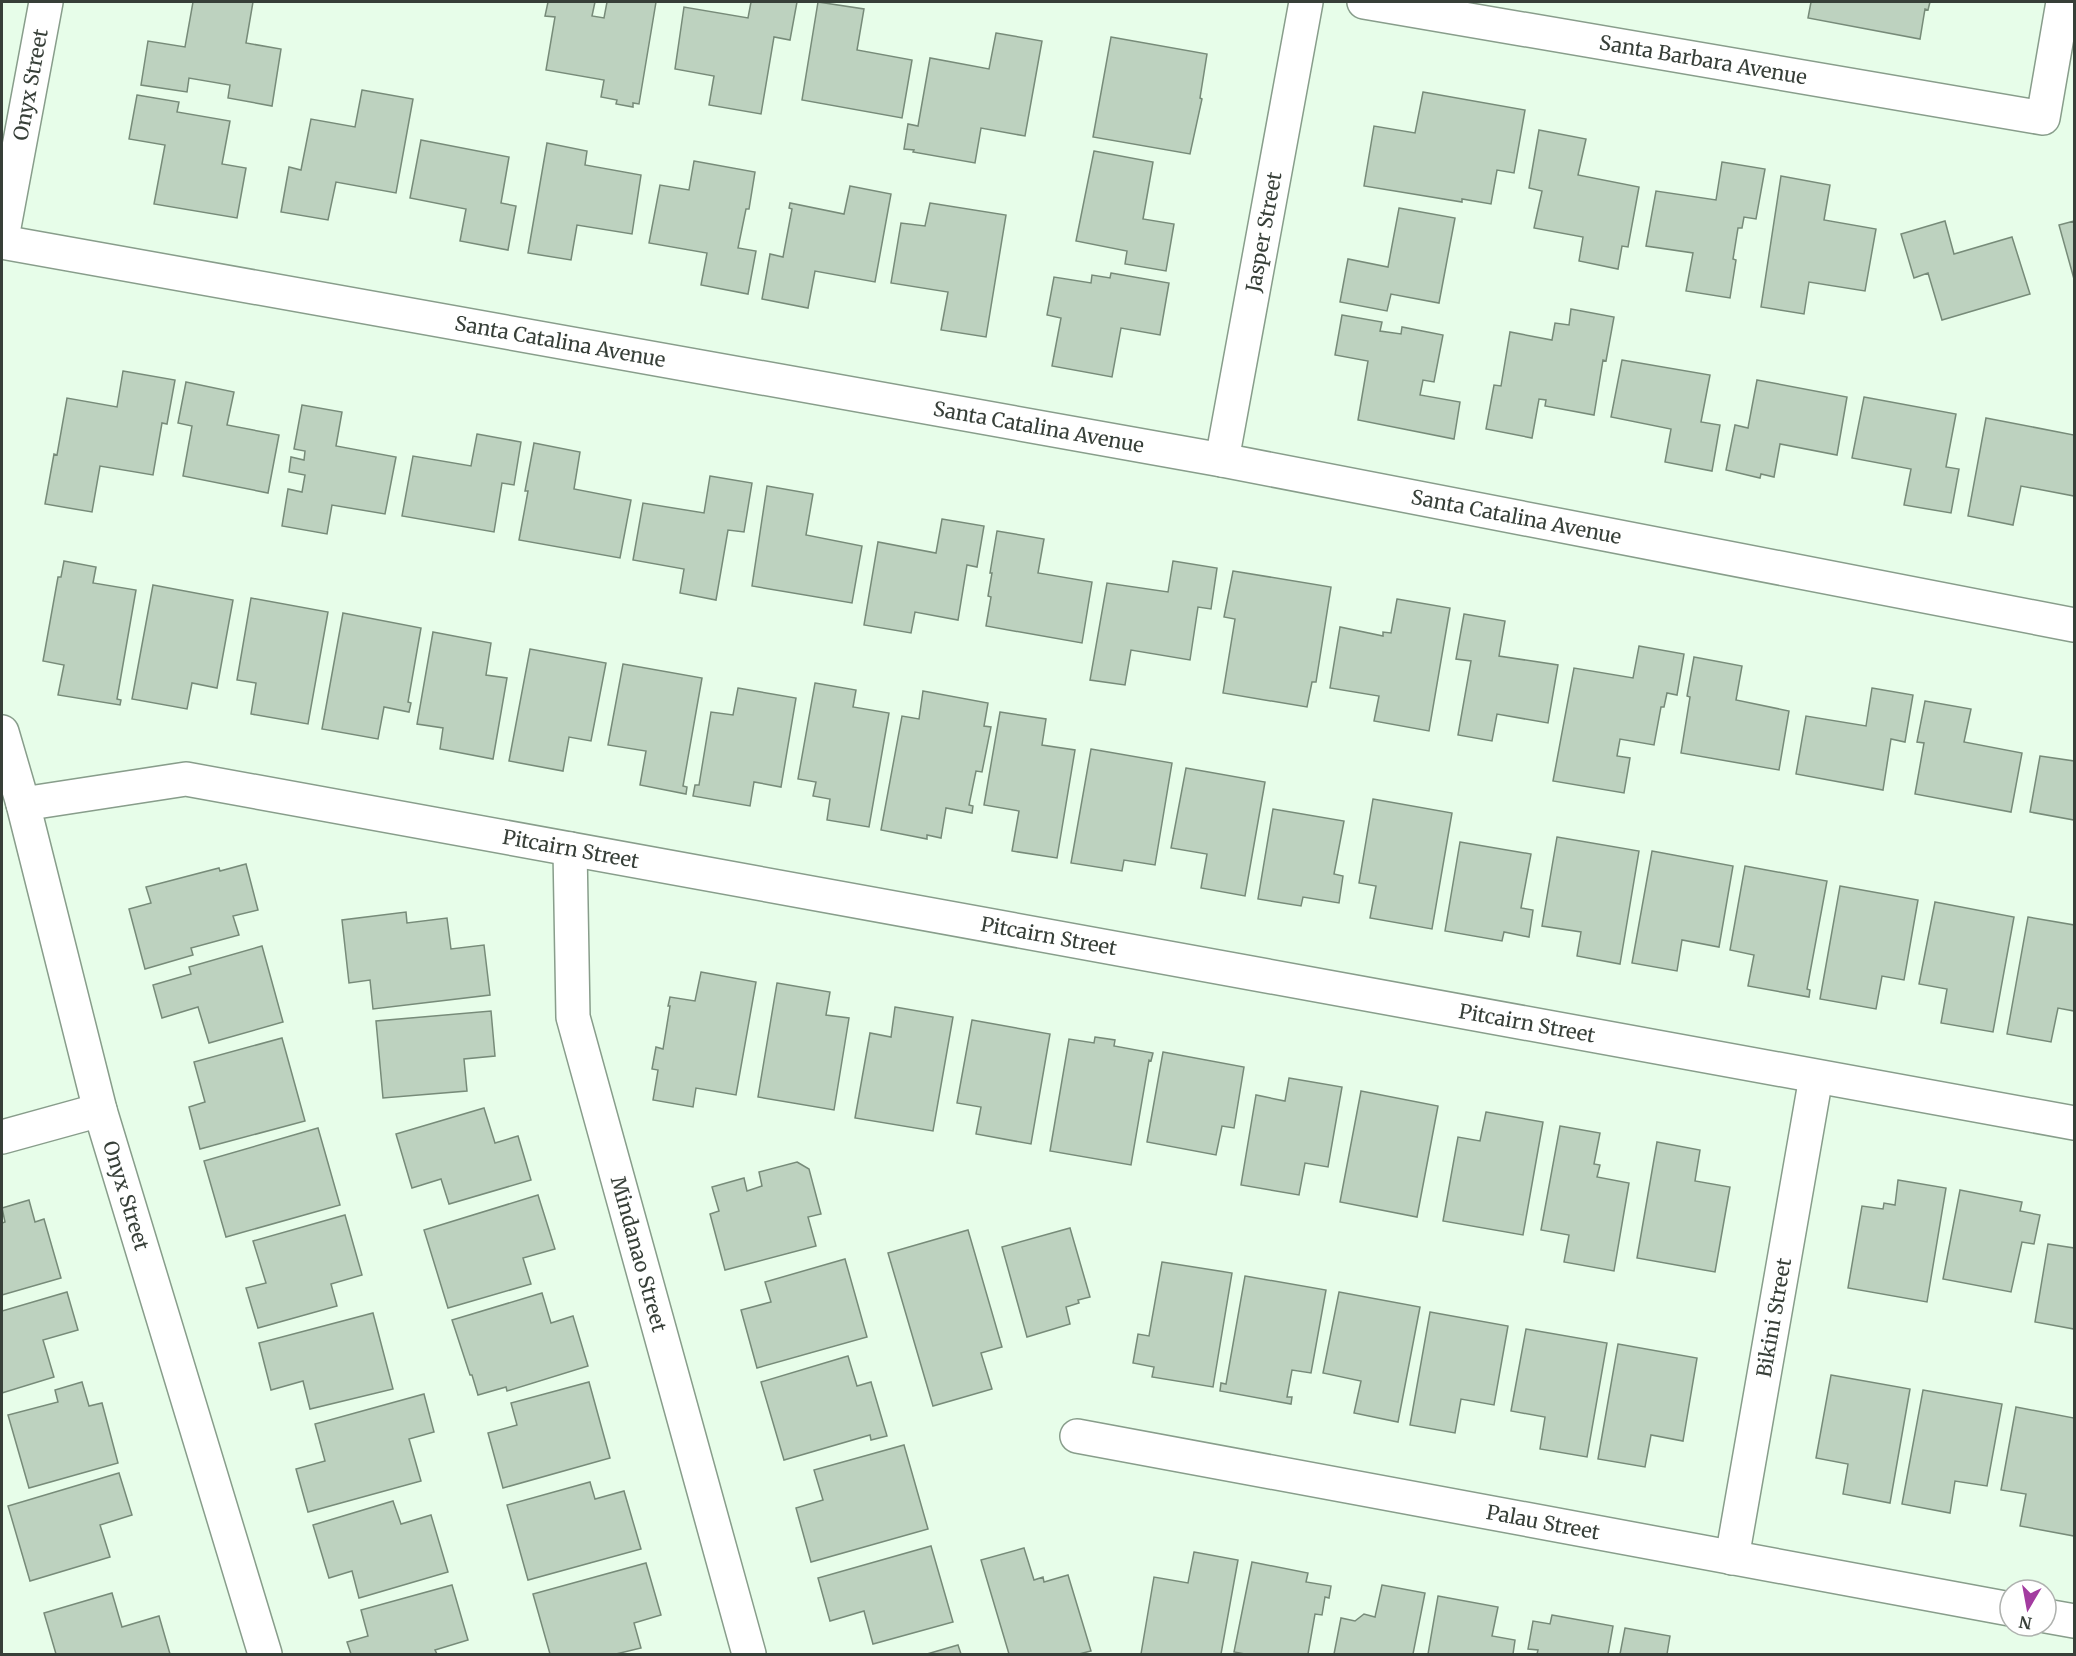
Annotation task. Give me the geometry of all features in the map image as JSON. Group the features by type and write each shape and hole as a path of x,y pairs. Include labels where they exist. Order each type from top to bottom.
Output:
{"street":[{"name":"Onyx Street","path":"2,240 46,2"},
{"name":"Jasper Street","path":"1222,460 1306,2"},
{"name":"Santa Barbara Avenue","path":"1364,2 2043,118 2063,2"},
{"name":"Santa Catalina Avenue","path":"2,240 1222,460 2074,624"},
{"name":"Onyx Street","path":"2,732 23,804 100,1110 265,1654"},
{"name":"Pitcairn Street","path":"23,804 186,779 2074,1123"},
{"name":"Mindanao Street","path":"570,849 573,1017 748,1654"},
{"name":"Bikini Street","path":"1732,1558 1816,1077"},
{"path":"2,1137 100,1110"},
{"name":"Palau Street","path":"1077,1436 1998,1607"},
{"path":"2058,1618 2074,1621"}],"building":[{"path":"193,2 253,2 246,43 281,49 272,106 228,98 230,85 189,78 187,92 141,85 148,41 185,47"},
{"path":"548,2 595,2 592,16 604,18 607,2 656,2 639,104 633,103 633,107 616,104 617,100 601,97 604,80 546,70 555,17 545,16"},
{"path":"751,2 797,2 790,40 774,37 761,114 709,105 714,76 675,69 684,7 748,18"},
{"path":"818,2 864,9 857,50 912,60 902,118 802,100"},
{"path":"1811,2 1930,2 1928,10 1925,9 1920,39 1808,18"},
{"path":"996,33 1042,41 1025,136 981,128 975,163 904,149 908,124 918,126 930,58 989,69"},
{"path":"1111,37 1207,54 1200,98 1202,99 1190,154 1093,137"},
{"path":"362,90 413,99 396,193 336,182 328,220 281,212 289,167 301,170 311,119 355,127"},
{"path":"1423,92 1525,110 1514,173 1497,170 1491,204 1462,199 1462,202 1364,186 1374,126 1415,133"},
{"path":"137,95 179,102 177,112 230,121 222,164 246,168 237,218 154,204 165,145 129,139"},
{"path":"1539,130 1586,139 1578,175 1639,187 1628,247 1622,246 1618,269 1579,261 1583,237 1534,228 1542,191 1529,188"},
{"path":"421,140 509,157 501,203 516,206 508,250 460,241 466,209 410,198"},
{"path":"547,143 587,151 585,165 641,175 632,234 577,225 571,260 528,253"},
{"path":"1094,151 1153,162 1143,219 1174,224 1166,271 1125,264 1127,251 1076,241"},
{"path":"694,161 755,172 749,209 746,209 738,248 756,251 748,294 701,285 707,253 649,243 660,185 689,190"},
{"path":"1722,162 1765,169 1756,219 1744,217 1742,228 1738,228 1730,298 1686,291 1693,253 1646,246 1656,191 1716,200"},
{"path":"1781,176 1830,185 1824,220 1876,229 1865,291 1809,282 1804,314 1761,307"},
{"path":"850,186 891,194 875,282 815,271 808,308 762,299 770,254 783,257 792,209 789,208 790,203 844,214"},
{"path":"930,203 1006,215 986,337 941,330 948,292 891,283 901,223 925,226"},
{"path":"1399,208 1455,218 1439,303 1391,294 1387,311 1340,302 1348,259 1388,267"},
{"path":"1945,221 1954,254 2012,237 2030,294 1942,320 1928,273 1914,278 1901,234"},
{"path":"2074,221 2074,279 2059,225"},
{"path":"1111,273 1169,283 1160,335 1121,328 1112,377 1052,366 1061,318 1047,315 1054,277 1091,283 1092,275 1110,278"},
{"path":"1571,309 1614,317 1606,361 1603,360 1594,415 1545,406 1546,400 1539,399 1532,438 1486,429 1494,385 1501,386 1510,332 1552,340 1555,323 1569,325"},
{"path":"1342,315 1382,322 1380,331 1401,334 1402,327 1443,335 1434,382 1423,380 1420,395 1460,402 1454,439 1358,420 1368,361 1335,355"},
{"path":"1622,360 1710,375 1701,422 1720,425 1712,471 1665,462 1671,429 1611,417"},
{"path":"123,371 175,380 167,424 162,423 153,475 100,466 92,512 45,504 67,398 117,407"},
{"path":"1757,380 1847,397 1837,455 1780,444 1774,477 1761,474 1760,478 1726,470 1735,425 1748,428"},
{"path":"186,382 234,392 227,425 279,435 268,493 183,476 192,426 178,423"},
{"path":"1864,397 1956,414 1946,467 1959,469 1951,513 1904,505 1911,469 1852,458"},
{"path":"302,405 342,412 336,446 396,457 385,514 332,505 327,534 282,526 288,489 302,492 305,475 289,472 291,457 304,460 305,451 294,449"},
{"path":"1986,418 2074,435 2074,496 2021,486 2013,525 1968,516"},
{"path":"477,434 521,442 514,485 502,483 494,532 402,516 413,456 471,466"},
{"path":"534,443 580,452 574,489 631,500 620,558 519,540"},
{"path":"710,476 752,483 744,532 728,530 716,600 680,593 684,569 633,560 643,503 704,513"},
{"path":"767,486 813,494 806,535 862,546 852,603 752,586"},
{"path":"942,519 984,526 977,567 967,565 958,620 915,612 911,633 864,625 878,542 936,553"},
{"path":"997,531 1044,539 1038,573 1092,582 1082,643 986,626 991,597 988,596 992,573 990,573"},
{"path":"64,561 96,567 93,583 136,590 117,699 121,700 120,705 58,695 64,665 43,661 58,577 61,577"},
{"path":"1173,561 1217,568 1211,609 1198,607 1190,660 1131,650 1125,685 1090,680 1107,583 1168,592"},
{"path":"1233,571 1331,587 1316,682 1312,682 1307,707 1223,693 1235,619 1224,617"},
{"path":"153,585 233,600 217,688 192,683 187,709 132,699"},
{"path":"251,598 328,612 308,724 251,714 256,683 237,680"},
{"path":"1397,599 1450,608 1429,731 1374,721 1379,696 1330,688 1340,627 1383,636 1383,632 1391,633"},
{"path":"343,613 421,628 408,702 411,703 409,712 384,707 378,739 322,729"},
{"path":"1464,614 1505,621 1499,656 1558,665 1548,723 1497,714 1492,741 1458,735 1471,661 1456,659"},
{"path":"433,632 491,643 486,675 507,678 493,759 440,749 443,728 417,724"},
{"path":"1639,646 1684,654 1677,695 1667,693 1664,707 1661,707 1654,745 1620,739 1617,756 1630,758 1624,793 1553,781 1574,668 1633,678"},
{"path":"530,649 606,663 591,741 569,737 563,771 509,761"},
{"path":"1694,657 1742,666 1736,700 1789,711 1779,770 1681,753"},
{"path":"623,664 702,678 683,786 687,787 686,794 640,785 646,751 608,745"},
{"path":"815,683 856,690 853,707 889,713 869,827 827,820 830,799 813,796 816,782 798,779"},
{"path":"738,688 796,698 781,787 754,782 750,806 693,796 695,785 699,785 711,712 733,715"},
{"path":"1872,688 1913,695 1905,742 1891,739 1883,790 1796,774 1806,716 1866,726"},
{"path":"923,691 988,703 984,726 991,727 982,772 976,771 969,805 973,806 972,813 946,808 941,838 927,835 927,839 881,830 902,716 919,719"},
{"path":"1925,701 1971,709 1964,742 2022,753 2011,812 1915,794 1924,743 1917,742"},
{"path":"1000,712 1046,719 1042,745 1075,750 1057,858 1012,851 1019,811 984,805"},
{"path":"1091,749 1172,763 1155,865 1124,860 1122,871 1071,863"},
{"path":"2040,756 2074,761 2074,820 2030,812"},
{"path":"1186,768 1265,782 1245,896 1201,888 1207,854 1171,848"},
{"path":"1373,799 1452,813 1432,929 1370,918 1376,886 1359,883"},
{"path":"1273,809 1344,821 1334,874 1343,876 1339,903 1303,897 1301,906 1258,899"},
{"path":"1557,837 1639,851 1620,964 1577,956 1581,932 1542,926"},
{"path":"1460,842 1531,854 1521,908 1533,910 1529,937 1504,932 1502,941 1445,931"},
{"path":"1652,851 1733,866 1719,947 1682,940 1677,971 1632,963"},
{"path":"246,864 258,910 233,916 239,935 191,948 193,955 145,969 129,909 151,903 146,887 219,868 220,871"},
{"path":"1745,866 1827,881 1807,989 1810,990 1809,997 1748,986 1754,955 1730,950"},
{"path":"1840,886 1918,900 1904,980 1882,976 1876,1009 1820,999"},
{"path":"1935,902 2014,917 1993,1032 1941,1023 1947,989 1919,984"},
{"path":"406,912 407,923 447,918 451,949 484,945 490,995 373,1009 370,980 349,983 342,920"},
{"path":"2028,917 2074,925 2074,1011 2058,1008 2051,1042 2007,1034"},
{"path":"262,946 283,1022 209,1043 198,1007 162,1018 153,985 191,974 189,967"},
{"path":"701,972 756,982 736,1095 696,1088 693,1107 653,1100 658,1070 652,1069 656,1047 663,1049 670,997 695,1001"},
{"path":"777,983 830,992 826,1015 849,1018 834,1110 758,1097"},
{"path":"895,1007 953,1017 933,1131 855,1118 870,1033 891,1037"},
{"path":"491,1011 495,1056 464,1059 467,1091 383,1098 376,1021"},
{"path":"972,1020 1050,1034 1031,1144 976,1134 981,1107 957,1103"},
{"path":"1095,1037 1115,1040 1114,1046 1153,1053 1151,1061 1149,1060 1131,1165 1050,1151 1069,1039 1094,1043"},
{"path":"282,1038 305,1121 200,1149 189,1107 205,1102 194,1062"},
{"path":"1163,1052 1244,1067 1234,1128 1222,1126 1216,1155 1147,1142"},
{"path":"1289,1078 1342,1087 1328,1167 1305,1163 1299,1195 1241,1185 1256,1095 1285,1101"},
{"path":"1361,1091 1438,1106 1417,1217 1340,1202"},
{"path":"484,1108 495,1143 518,1136 531,1180 449,1204 441,1179 412,1188 396,1134"},
{"path":"1486,1112 1543,1122 1523,1235 1443,1221 1458,1137 1480,1141"},
{"path":"1560,1126 1600,1133 1594,1164 1600,1165 1597,1177 1629,1183 1614,1271 1564,1262 1569,1235 1541,1230"},
{"path":"318,1128 340,1205 226,1237 204,1161"},
{"path":"1657,1142 1700,1150 1695,1181 1730,1187 1715,1272 1637,1258"},
{"path":"797,1162 809,1169 821,1214 808,1217 816,1246 725,1270 710,1214 719,1211 712,1187 744,1178 747,1191 762,1186 759,1172"},
{"path":"1898,1180 1946,1188 1927,1302 1848,1288 1862,1206 1883,1209 1884,1203 1895,1205"},
{"path":"1960,1190 2022,1202 2020,1211 2040,1215 2034,1244 2022,1242 2011,1292 1943,1279"},
{"path":"538,1195 555,1249 523,1258 531,1284 448,1308 424,1230"},
{"path":"29,1200 35,1222 44,1219 61,1278 2,1295 2,1223 5,1222 2,1208"},
{"path":"345,1215 362,1275 331,1284 337,1306 258,1328 246,1288 266,1283 253,1241"},
{"path":"1070,1228 1090,1297 1078,1300 1079,1303 1066,1307 1070,1324 1027,1337 1002,1247"},
{"path":"968,1230 1002,1347 981,1353 992,1389 933,1406 888,1253"},
{"path":"2048,1244 2074,1248 2074,1329 2035,1322"},
{"path":"845,1259 867,1337 757,1368 741,1310 771,1302 765,1282"},
{"path":"1162,1262 1232,1273 1213,1387 1152,1377 1154,1367 1133,1363 1138,1334 1149,1336"},
{"path":"1245,1276 1326,1290 1311,1373 1292,1370 1287,1397 1292,1397 1291,1404 1220,1391 1221,1383 1226,1384"},
{"path":"67,1292 78,1330 43,1340 54,1377 2,1393 2,1311"},
{"path":"1339,1292 1420,1307 1398,1422 1354,1413 1361,1381 1323,1373"},
{"path":"542,1293 551,1323 573,1316 588,1366 507,1391 506,1387 478,1395 452,1320"},
{"path":"1430,1312 1508,1326 1494,1405 1461,1399 1455,1433 1410,1425"},
{"path":"373,1313 393,1389 310,1409 303,1381 271,1390 259,1343"},
{"path":"1526,1329 1607,1343 1587,1457 1540,1449 1545,1417 1511,1411"},
{"path":"1618,1344 1697,1358 1683,1441 1651,1435 1645,1467 1598,1459"},
{"path":"848,1356 857,1386 871,1382 887,1436 871,1440 870,1435 784,1460 761,1382"},
{"path":"1831,1375 1910,1389 1890,1503 1843,1494 1848,1464 1816,1458"},
{"path":"82,1382 89,1406 102,1403 118,1463 29,1488 8,1415 58,1402 55,1390"},
{"path":"589,1382 610,1458 503,1488 488,1433 517,1425 511,1403"},
{"path":"1923,1390 2002,1404 1987,1486 1955,1481 1950,1513 1902,1504"},
{"path":"424,1394 434,1432 409,1439 421,1481 308,1512 296,1469 325,1461 315,1424"},
{"path":"2016,1407 2074,1418 2074,1536 2020,1526 2026,1494 2001,1490"},
{"path":"904,1445 928,1529 811,1562 796,1508 823,1500 814,1470"},
{"path":"119,1473 132,1515 100,1525 110,1557 30,1581 8,1506"},
{"path":"590,1482 595,1499 624,1491 641,1549 528,1580 507,1505"},
{"path":"393,1501 401,1524 431,1515 448,1572 359,1598 352,1571 329,1578 313,1525"},
{"path":"931,1546 953,1622 873,1644 864,1611 830,1621 818,1578"},
{"path":"1024,1548 1034,1580 1043,1577 1044,1582 1068,1575 1091,1651 1079,1654 1009,1654 981,1560"},
{"path":"1194,1552 1238,1560 1221,1654 1141,1654 1154,1577 1188,1583"},
{"path":"1252,1562 1308,1573 1306,1582 1331,1586 1329,1598 1325,1597 1322,1615 1315,1614 1308,1654 1234,1652"},
{"path":"646,1563 661,1615 634,1623 641,1648 616,1654 550,1654 533,1594"},
{"path":"452,1585 468,1640 435,1650 437,1654 351,1654 347,1642 368,1636 361,1610"},
{"path":"1382,1585 1425,1593 1413,1654 1334,1654 1341,1618 1355,1621 1364,1614 1375,1617"},
{"path":"112,1593 122,1627 159,1616 170,1654 56,1654 44,1613"},
{"path":"1438,1596 1498,1607 1492,1636 1515,1640 1513,1654 1428,1654"},
{"path":"1552,1615 1613,1626 1608,1654 1537,1654 1538,1650 1528,1649 1533,1621 1550,1624"},
{"path":"1625,1628 1670,1636 1667,1654 1620,1654"},
{"path":"958,1645 961,1654 927,1654"}]}
